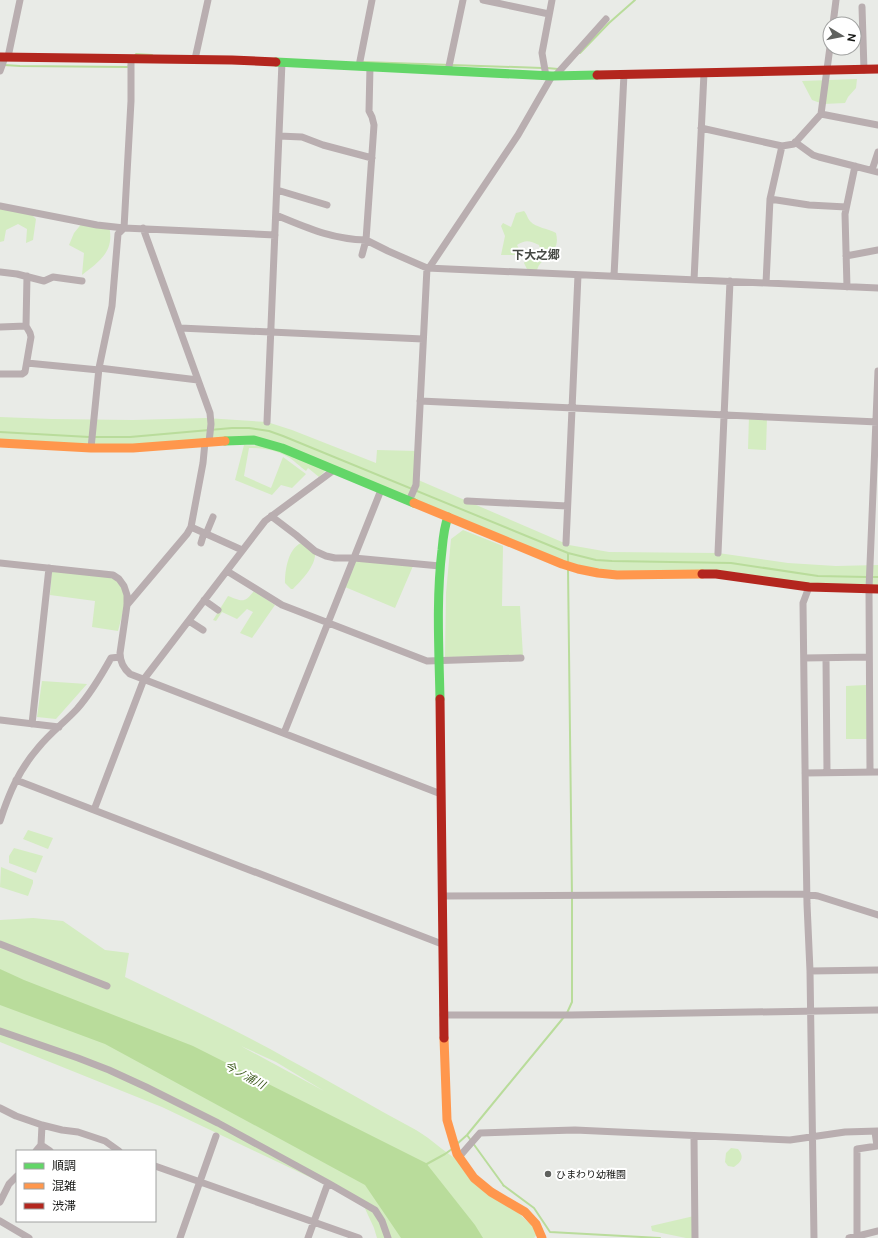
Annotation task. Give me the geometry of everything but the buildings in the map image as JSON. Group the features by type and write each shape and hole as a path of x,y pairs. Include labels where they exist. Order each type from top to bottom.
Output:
{"street":[{"path":"0,71 20,0"},
{"path":"195,59 208,0"},
{"path":"359,66 372,0"},
{"path":"448,71 463,0"},
{"path":"483,0 550,14"},
{"path":"551,76 542,53 552,0"},
{"path":"834,16 836,0"},
{"path":"862,7 864,70"},
{"path":"410,499 416,485 428,268 518,135 551,76 606,19"},
{"path":"700,128 782,146 794,144 821,114 829,56"},
{"path":"4,57 195,59 282,62 551,76 878,69"},
{"path":"91,446 99,369 112,306 118,234 124,228 131,101 131,59"},
{"path":"267,422 282,62"},
{"path":"362,255 366,240 374,125 369,111 370,67"},
{"path":"694,280 700,128 704,73"},
{"path":"614,276 624,74"},
{"path":"821,114 878,125"},
{"path":"279,136 302,137 323,145 372,158"},
{"path":"795,142 813,155 875,171 878,152"},
{"path":"766,283 770,200 782,146"},
{"path":"847,287 845,214 855,166"},
{"path":"277,190 327,204"},
{"path":"770,200 846,208"},
{"path":"0,206 97,225 124,228 275,235"},
{"path":"276,215 324,234 366,240 428,268 878,288"},
{"path":"127,605 187,534 191,527 211,424 210,413 143,228"},
{"path":"846,256 878,250"},
{"path":"0,272 27,276 44,281 53,277 82,281"},
{"path":"566,543 578,275"},
{"path":"0,374 22,374 25,372 31,337 26,326 27,276"},
{"path":"718,553 730,281"},
{"path":"0,327 26,326"},
{"path":"180,328 423,339"},
{"path":"27,363 198,380"},
{"path":"870,771 869,657 872,588 870,571 878,371"},
{"path":"420,401 877,422"},
{"path":"0,443 133,448 254,440 282,448 382,490 410,499 448,517 562,564 578,569 617,575 725,575 809,587 872,588"},
{"path":"94,810 144,679 265,521 334,470"},
{"path":"284,733 382,490"},
{"path":"466,501 568,506"},
{"path":"271,516 315,551 326,556 335,558 354,558 440,566"},
{"path":"201,543 213,517"},
{"path":"448,517 445,524 440,566 439,660 443,1015 447,1120 453,1143 459,1157 474,1178 491,1192 525,1212 536,1224 542,1238"},
{"path":"191,527 242,550"},
{"path":"0,563 113,575 119,579 124,586 127,595 120,660 124,669 130,674 441,794"},
{"path":"32,724 49,568"},
{"path":"227,571 282,605 427,661 521,658"},
{"path":"809,587 803,603 806,894 811,1012 814,1238"},
{"path":"204,600 218,610"},
{"path":"189,621 203,630"},
{"path":"0,821 8,796 16,780 37,748 87,698 111,658 120,657"},
{"path":"804,658 869,657"},
{"path":"826,658 827,772"},
{"path":"869,711 878,711"},
{"path":"0,720 59,727"},
{"path":"805,773 878,772"},
{"path":"16,780 442,944"},
{"path":"442,896 806,894 818,896 878,915"},
{"path":"0,944 107,986"},
{"path":"810,970 878,970"},
{"path":"443,1015 571,1015 878,1010"},
{"path":"0,1031 78,1058 146,1087 218,1123 375,1210 382,1222 388,1238"},
{"path":"0,1108 42,1126 78,1132 105,1141 118,1150"},
{"path":"39,1148 42,1126"},
{"path":"459,1157 480,1133 575,1130 790,1140 845,1132 876,1132 877,1146 857,1149 859,1236"},
{"path":"180,1238 216,1136"},
{"path":"694,1136 695,1238"},
{"path":"156,1166 359,1238"},
{"path":"0,1202 8,1184 16,1177"},
{"path":"308,1238 328,1183"},
{"path":"0,1221 29,1238"},
{"path":"849,1238 878,1231"}],"shaded area":[{"path":"857,79 856,88 845,103 823,104 812,100 802,81"},
{"path":"0,205 28,211 36,219 33,240 26,243 27,229 18,224 6,230 4,241 0,242"},
{"path":"524,211 533,224 556,233 557,243 555,247 539,265 536,273 529,273 524,263 540,249 539,245 526,241 517,245 519,253 515,255 501,255 505,236 501,226 503,223 511,227 516,213"},
{"path":"83,222 109,226 110,242 108,249 100,260 82,275 84,253 69,245 74,233"},
{"path":"749,416 767,417 766,450 748,449"},
{"path":"0,417 133,420 206,418 267,422 292,430 376,463 377,450 417,451 416,479 569,545 609,552 718,553 788,563 836,566 878,565 878,589 811,587 725,572 592,572 326,470 319,477 308,468 306,471 290,458 274,451 249,448 244,476 271,488 283,457 306,474 292,488 281,485 272,495 235,480 244,445 263,446 251,440 111,445 0,443"},
{"path":"463,530 503,546 502,606 520,606 523,656 445,657 446,593 451,539"},
{"path":"301,543 315,551 314,562 301,581 293,589 291,589 285,583 288,560 293,550"},
{"path":"354,558 413,566 395,608 345,587"},
{"path":"52,568 113,575 125,590 125,604 118,631 92,627 95,601 50,595"},
{"path":"254,591 275,605 252,638 240,633 253,612 247,609 237,619 222,612 216,621 213,620 228,596 245,600"},
{"path":"42,681 87,684 56,719 37,717"},
{"path":"866,685 867,739 846,739 846,686"},
{"path":"28,830 53,838 48,849 23,839"},
{"path":"14,848 43,856 36,873 9,863 9,856"},
{"path":"1,867 33,880 28,896 0,887"},
{"path":"33,918 63,921 105,950 129,953 125,977 248,1037 416,1130 463,1163 539,1232 534,1238 377,1238 362,1202 162,1107 0,1042 0,920","holes":["241,1046 276,1062 324,1091"]},
{"path":"731,1148 738,1149 742,1157 739,1163 734,1167 728,1166 725,1162 726,1153"},
{"path":"694,1216 695,1238 686,1238 652,1231 651,1226"}],"water":[{"name":"今ノ浦川","path":"0,969 24,980 193,1046 426,1163 475,1225 483,1238 401,1238 365,1185 105,1044 0,1005"}],"waterway":[{"path":"580,53 609,23 635,0"},
{"path":"134,57 136,54 152,55"},
{"path":"363,62 542,68"},
{"path":"4,65 128,67 129,65"},
{"path":"547,68 558,69"},
{"path":"94,437 130,437 232,428 249,428 269,431 568,553 596,560 731,563 818,576 867,577"},
{"path":"0,432 89,437"},
{"path":"568,553 568,562"},
{"path":"567,1013 572,1002 568,568"},
{"path":"871,577 878,577"},
{"path":"457,1144 467,1135 564,1017"},
{"path":"467,1135 504,1186 503,1185 534,1208 550,1232 660,1238"},
{"path":"425,1165 452,1149"}],"traffic: fast":[{"path":"276,62 552,76 597,75"},
{"path":"225,441 254,440 282,448 414,503"},
{"path":"440,699 438,624 439,587 443,537 448,517"}],"traffic: slow":[{"path":"0,443 91,448 133,448 225,441"},
{"path":"414,503 562,564 578,569 617,575 702,574"},
{"path":"444,1038 447,1120 457,1154 474,1178 491,1192 525,1212 536,1224 542,1238"}],"traffic: jam":[{"path":"0,57 232,60 276,62"},
{"path":"597,75 878,69"},
{"path":"702,574 716,574 809,587 878,589"},
{"path":"440,699 444,1038"}],"place":[{"name":"ひまわり幼稚園","path":"548,1174"}],"district":[{"name":"下大之郷","path":"536,255"}]}
